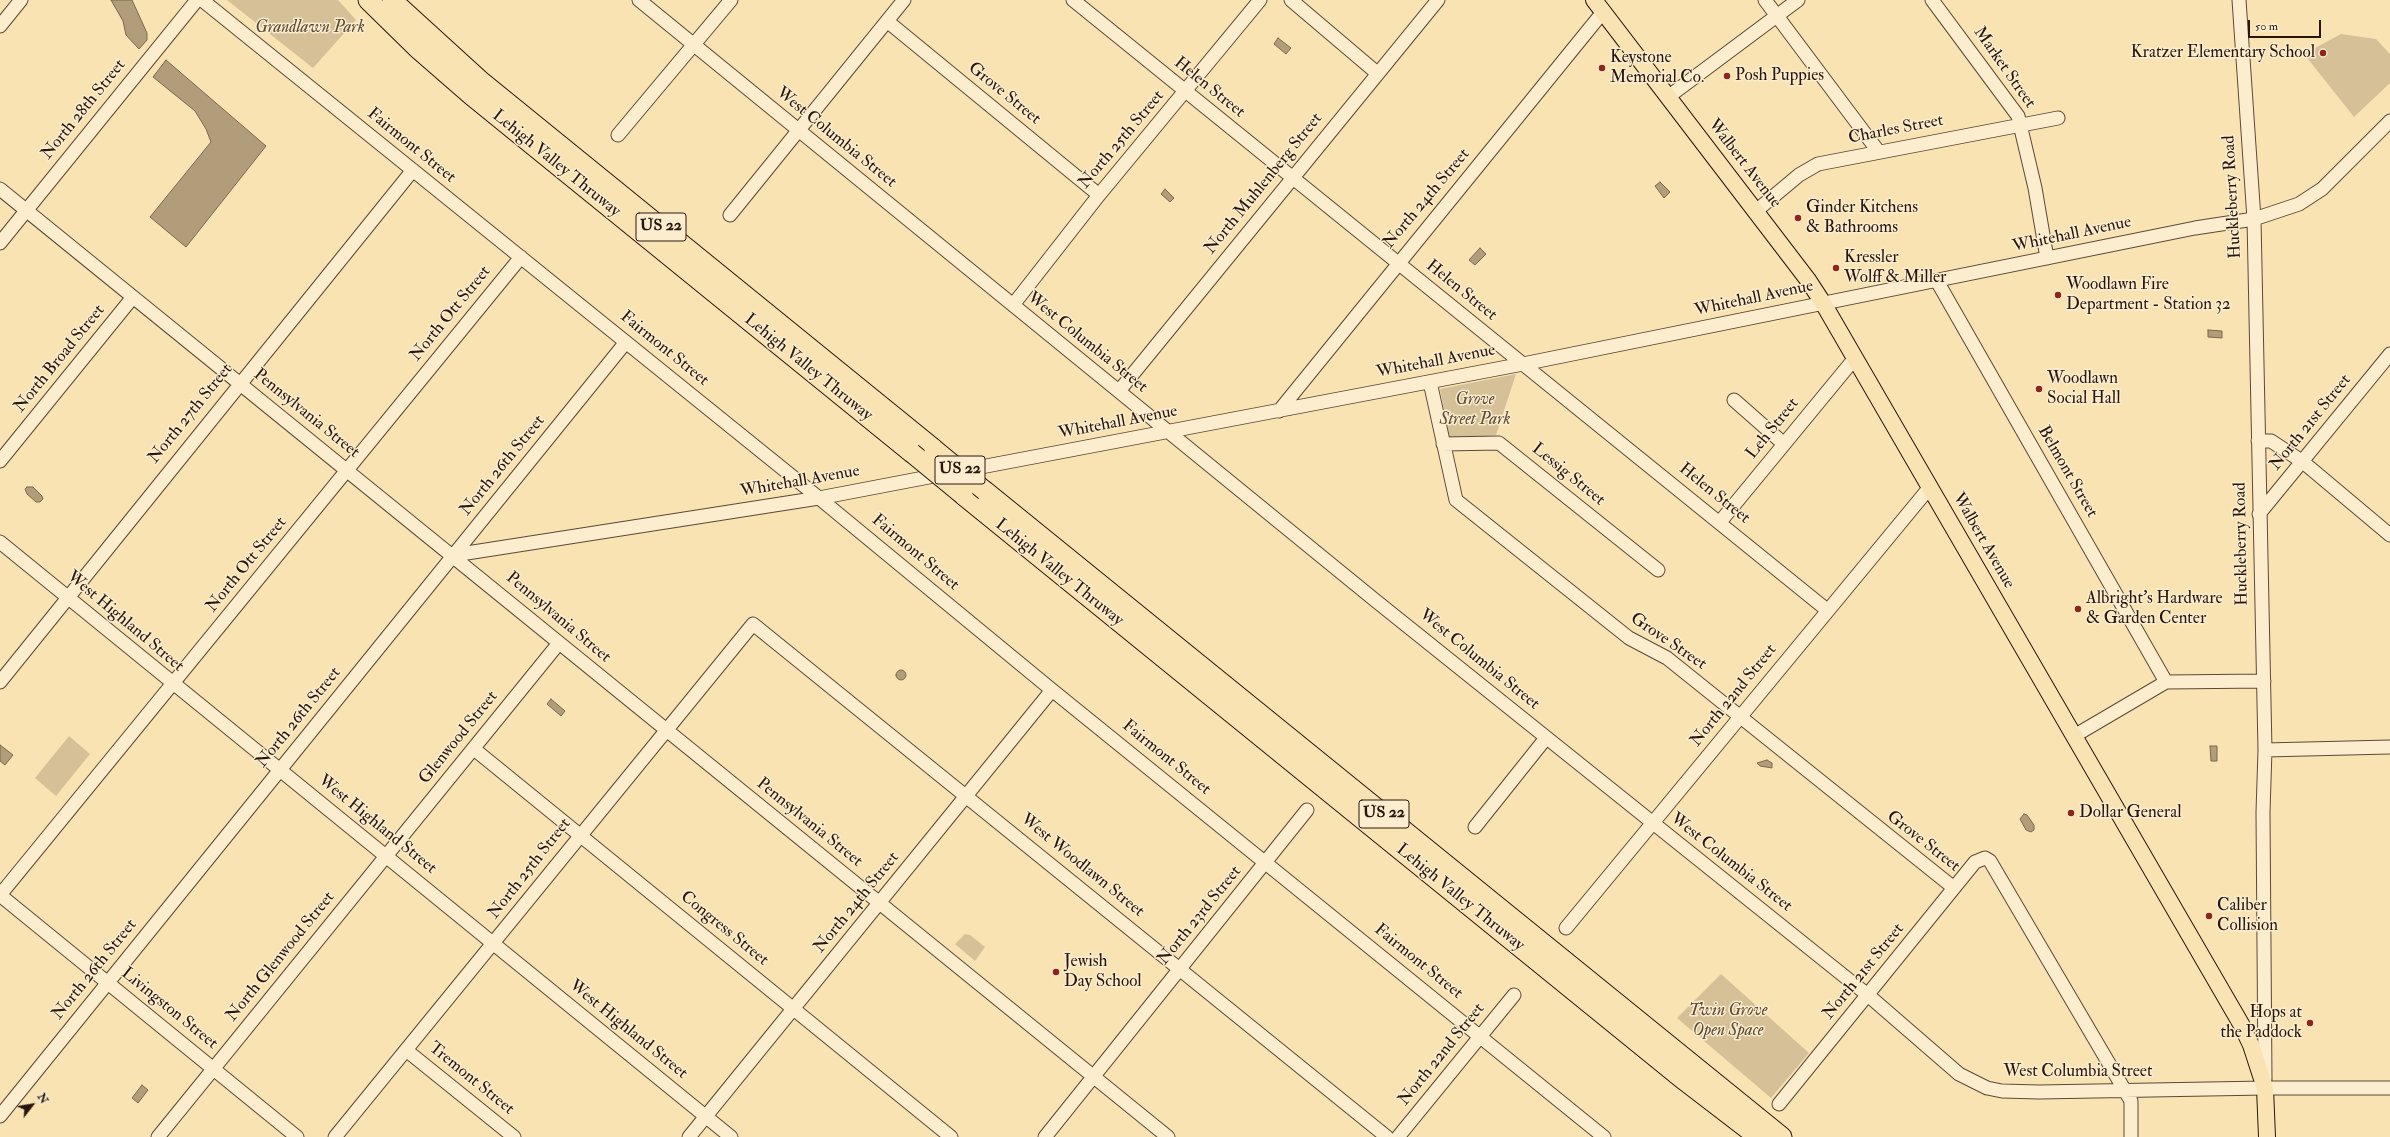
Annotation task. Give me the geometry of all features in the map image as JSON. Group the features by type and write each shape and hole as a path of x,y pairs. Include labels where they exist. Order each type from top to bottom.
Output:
{"highway":[{"name":"Lehigh Valley Thruway","path":"368,0 417,48 471,95 1685,1081 1758,1137"},
{"name":"Lehigh Valley Thruway","path":"392,0 482,82 1782,1137"}],"main road":[{"name":"Walbert Avenue","path":"1598,6 1756,211 1808,280 1823,303 2241,1024 2260,1067 2265,1088 2267,1137"}],"street":[{"path":"0,26 21,0"},
{"name":"North 28th Street","path":"0,243 197,0"},
{"name":"Fairmont Street","path":"202,0 819,498 1052,690 1604,1137"},
{"name":"West Columbia Street","path":"639,0 1168,432 1546,738 1869,996 1959,1074 1987,1088 2002,1091 2038,1092 2265,1088 2390,1088"},
{"path":"618,135 695,45 731,0"},
{"path":"730,215 904,0"},
{"name":"Helen Street","path":"1073,0 1827,610"},
{"name":"North 25th Street","path":"1013,305 1099,195 1186,92 1260,0"},
{"path":"1291,0 1377,73"},
{"name":"North Muhlenberg Street","path":"1119,391 1292,177 1438,0"},
{"path":"1765,0 1878,151"},
{"path":"1668,97 1798,0"},
{"name":"Market Street","path":"1932,0 2013,108 2021,125 2048,258"},
{"name":"Huckleberry Road","path":"2239,0 2254,219 2265,750 2263,820 2265,1088"},
{"name":"North 24th Street","path":"1279,411 1397,262 1513,125 1598,6"},
{"name":"Grove Street","path":"887,21 1099,195"},
{"name":"Charles Street","path":"1756,211 1800,175 1818,164 1878,151 2058,118"},
{"name":"Whitehall Avenue","path":"454,555 819,498 1523,364 2048,258 2254,219 2286,210 2322,189 2390,121"},
{"name":"North 27th Street","path":"0,682 239,383 413,170"},
{"name":"Pennsylvania Street","path":"0,189 454,555 559,643 1168,1137"},
{"name":"North Ott Street","path":"0,895 521,258"},
{"name":"Belmont Street","path":"1937,281 2166,682"},
{"name":"North Broad Street","path":"0,462 133,297"},
{"name":"North 26th Street","path":"0,1116 626,342"},
{"name":"North 21st Street","path":"2259,514 2389,356"},
{"name":"Leh Street","path":"1720,522 1855,358"},
{"name":"Grove Street","path":"1430,382 1456,500 1629,638 1667,658 1954,888"},
{"path":"1734,400 1784,444"},
{"path":"2258,441 2271,441 2303,462 2390,535"},
{"name":"Lessig Street","path":"1443,444 1500,443 1658,570"},
{"name":"North 22nd Street","path":"1566,928 1930,487"},
{"name":"West Highland Street","path":"0,542 173,685 387,856 731,1137"},
{"name":"North 25th Street","path":"335,1137 494,943 579,835 753,624"},
{"name":"West Woodlawn Street","path":"753,624 1387,1137"},
{"name":"Glenwood Street","path":"387,856 559,643"},
{"path":"2074,736 2166,682 2264,681"},
{"name":"North 24th Street","path":"689,1137 794,1010 1052,690"},
{"path":"1475,827 1546,738"},
{"path":"2265,750 2390,746"},
{"name":"Congress Street","path":"474,749 951,1137"},
{"name":"North 23rd Street","path":"1045,1137 1093,1076 1181,970 1306,810"},
{"name":"North Glenwood Street","path":"158,1137 387,856"},
{"name":"Grove Street","path":"1975,862 1980,858 1990,861 2131,1101 2131,1137"},
{"name":"North 21st Street","path":"1779,1104 1869,996 1975,862"},
{"name":"Livingston Street","path":"0,895 297,1137"},
{"name":"North 22nd Street","path":"1398,1137 1514,995"},
{"name":"Tremont Street","path":"406,1050 514,1137"}],"green space":[{"name":"Grandlawn Park","path":"227,0 338,0 356,20 313,68"},
{"path":"2341,34 2376,39 2390,54 2390,83 2354,117 2304,54"},
{"name":"Grove Street Park","path":"1516,374 1496,435 1450,440 1440,389"},
{"path":"69,736 90,754 56,796 35,778"},
{"path":"965,934 970,935 985,947 975,961 955,944"},
{"name":"Twin Grove Open Space","path":"1721,974 1809,1053 1771,1098 1677,1018"}],"shaded area":[{"path":"111,0 132,0 147,33 147,40 139,49 126,35 123,21"},
{"path":"1278,38 1291,48 1286,54 1274,44"},
{"path":"166,60 266,146 186,247 150,217 211,142 206,129 195,111 153,77"},
{"path":"1660,182 1670,192 1664,198 1655,186"},
{"path":"1165,189 1174,198 1170,202 1161,194"},
{"path":"1480,248 1486,254 1475,265 1469,260"},
{"path":"2208,330 2222,331 2222,338 2208,337"},
{"path":"27,487 33,487 43,499 40,502 36,502 27,494 25,489"},
{"path":"899,670 903,670 905,671 905,679 899,680 896,677 896,673"},
{"path":"551,699 565,711 561,716 547,704"},
{"path":"0,745 13,755 5,765 0,761"},
{"path":"2210,746 2217,746 2217,761 2211,761"},
{"path":"1767,760 1772,763 1772,768 1760,766 1757,763"},
{"path":"2024,814 2027,815 2034,825 2034,830 2031,832 2026,830 2020,819"},
{"path":"142,1085 148,1090 138,1103 132,1098"}],"place":[{"name":"Kratzer Elementary School","path":"2323,53"},
{"name":"Keystone Memorial Co.","path":"1602,68"},
{"name":"Posh Puppies","path":"1727,76"},
{"name":"Ginder Kitchens & Bathrooms","path":"1798,218"},
{"name":"Kressler Wolff & Miller","path":"1836,268"},
{"name":"Woodlawn Fire Department - Station 32","path":"2058,295"},
{"name":"Woodlawn Social Hall","path":"2039,389"},
{"name":"Albright's Hardware & Garden Center","path":"2078,609"},
{"name":"Dollar General","path":"2071,813"},
{"name":"Caliber Collision","path":"2209,916"},
{"name":"Jewish Day School","path":"1056,972"},
{"name":"Hops at the Paddock","path":"2310,1023"}]}
